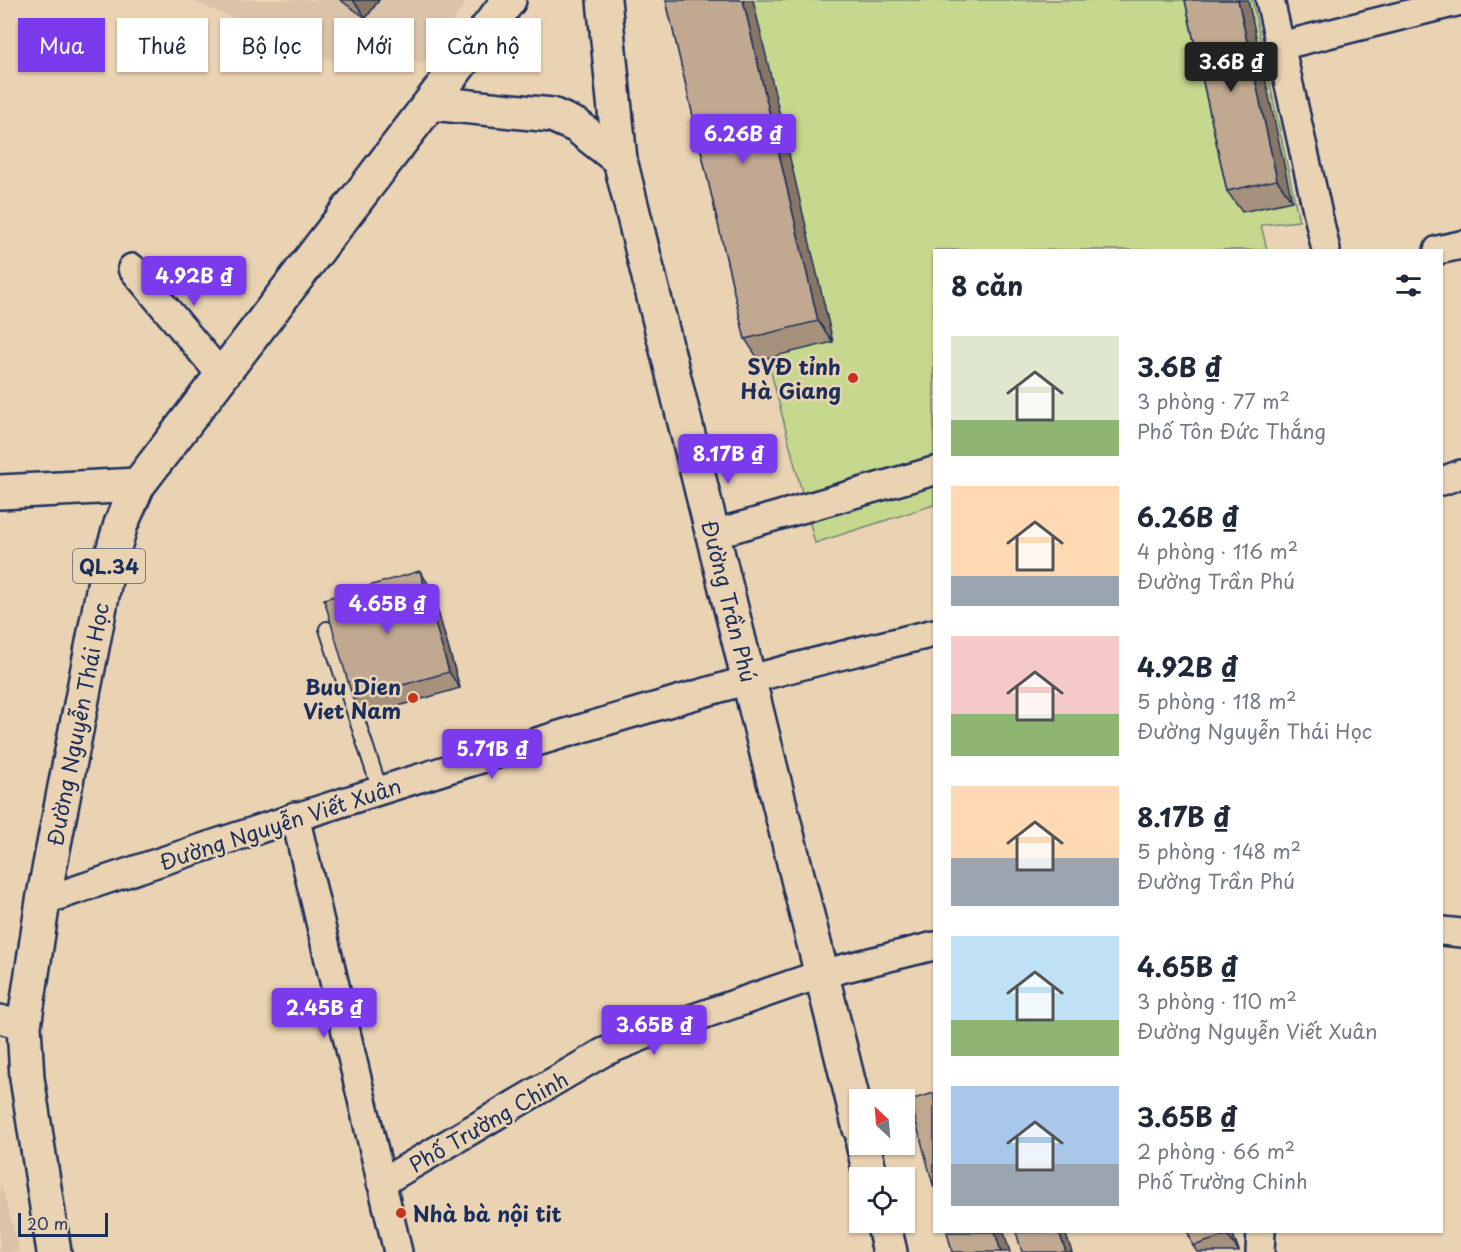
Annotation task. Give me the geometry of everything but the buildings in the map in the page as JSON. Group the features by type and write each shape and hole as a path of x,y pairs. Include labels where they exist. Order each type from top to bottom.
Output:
{"main road":[{"name":"Đường Nguyễn Thái Học","path":"53,1252 27,1078 12,1022 43,901 106,575 121,524 138,484 509,0"},
{"name":"Đường Trần Phú","path":"604,0 620,160 850,1089"},
{"path":"431,103 552,116 577,126 620,160"},
{"path":"0,492 138,484"},
{"path":"885,1233 890,1252"}],"street":[{"path":"1270,0 1326,249"},
{"path":"1280,46 1461,2"},
{"path":"1443,249 1461,245"},
{"path":"132,268 222,376"},
{"path":"714,534 933,471"},
{"path":"1443,481 1461,474"},
{"name":"Đường Nguyễn Viết Xuân","path":"43,901 295,816 380,790 750,679 933,633"},
{"path":"295,816 398,1252"},
{"path":"1443,931 1461,933"},
{"name":"Phố Trường Chinh","path":"381,1183 604,1053 656,1031 821,975 933,946"},
{"path":"1260,1252 1261,1233"}],"lane":[{"path":"327,629 380,790"}],"shaded area":[{"path":"190,0 468,0 455,18 426,18 426,59 422,65 414,60 414,18 334,18 334,61 322,56 322,18 232,18"},
{"path":"0,1181 20,1252 0,1252"}],"green space":[{"name":"SVĐ tỉnh Hà Giang","path":"675,0 1252,0 1299,221 1261,225 1267,249 933,249 933,505 815,543"}],"place":[{"name":"SVĐ tỉnh Hà Giang","path":"853,378"},
{"name":"Buu Dien Viet Nam","path":"413,698"},
{"name":"Nhà bà nội tit","path":"401,1213"}]}
